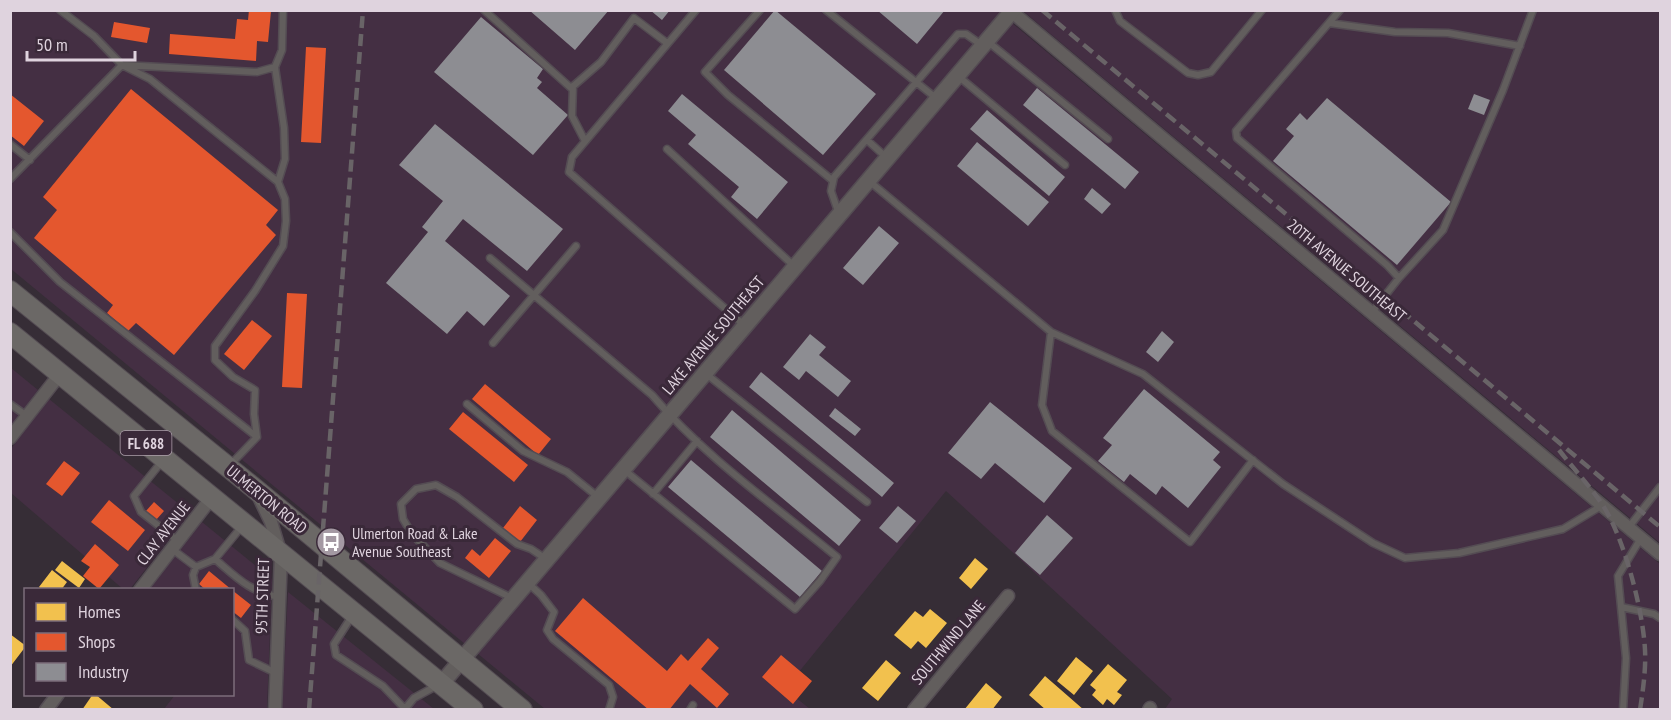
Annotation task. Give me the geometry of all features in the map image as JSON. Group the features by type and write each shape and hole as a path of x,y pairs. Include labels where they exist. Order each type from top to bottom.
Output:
{"main road":[{"name":"ULMERTON ROAD","path":"10,291 254,488 522,710"},
{"name":"ULMERTON ROAD","path":"10,333 473,710"}],"street":[{"name":"LAKE AVENUE SOUTHEAST","path":"441,683 1012,11"},
{"name":"20TH AVENUE SOUTHEAST","path":"1012,11 1660,554"},
{"path":"10,438 60,374"},
{"name":"95TH STREET","path":"254,488 271,522 281,555 274,710"},
{"name":"CLAY AVENUE","path":"142,588 212,497"},
{"name":"SOUTHWIND LANE","path":"914,710 1008,596"},
{"path":"46,710 56,696"}],"lane":[{"path":"60,10 94,36 122,65 150,79 278,182 285,199 286,221 283,246 255,291 215,346 215,360 233,377 255,390 254,414 257,437"},
{"path":"278,182 285,159 284,128 275,67 282,50 283,10"},
{"path":"484,10 571,88 601,62 634,18"},
{"path":"629,10 634,18 667,43"},
{"path":"696,10 572,157 569,172 745,325"},
{"path":"760,10 705,72 728,95 832,180"},
{"path":"826,10 937,99"},
{"path":"1115,10 1120,21 1128,28 1188,74 1198,75 1211,72 1262,10"},
{"path":"1340,10 1236,131 1237,138 1387,265 1399,278"},
{"path":"1371,313 1443,230 1533,10"},
{"path":"1329,23 1395,32 1448,33 1520,46"},
{"path":"839,214 831,191 832,180 958,34 966,34 985,44 1108,139"},
{"path":"10,179 122,65 257,72 275,67"},
{"path":"958,75 1065,165"},
{"path":"573,86 572,116 585,141"},
{"path":"867,140 887,158"},
{"path":"10,144 30,160"},
{"path":"667,148 795,267"},
{"path":"868,181 1051,332 1143,374 1283,483 1373,543 1405,558 1459,553 1563,529 1603,505"},
{"path":"10,232 60,282 257,437"},
{"path":"493,344 576,246"},
{"path":"490,258 652,395 697,441 837,557 820,581 795,609 622,469"},
{"path":"1051,332 1042,405 1052,430 1190,542 1253,460"},
{"path":"705,372 867,501"},
{"path":"10,404 28,416"},
{"path":"467,404 523,451 567,472 598,497"},
{"path":"227,467 257,437"},
{"path":"653,494 697,441"},
{"path":"165,458 134,496 141,512 196,567"},
{"path":"512,598 440,563 412,534 403,519 401,504 416,489 436,485 457,497 517,544 531,549 546,559"},
{"path":"1629,527 1660,487"},
{"path":"196,588 193,575 196,567 214,559 244,524"},
{"path":"1623,710 1626,658 1618,576 1642,538"},
{"path":"214,559 252,590 280,597"},
{"path":"526,581 542,595 554,612 547,630 552,639 609,685 613,697 609,710"},
{"path":"1621,607 1654,614 1660,618"},
{"path":"354,613 334,644 336,655 383,686 405,709 414,698 441,683"},
{"path":"234,622 245,631 249,660 276,673"}],"shaded area":[{"path":"10,11 1003,11 465,644 11,269"},
{"path":"1023,11 1660,11 1660,543"},
{"path":"1012,23 1660,564 1660,709 1165,709 1172,699 946,491 785,689 810,709 545,709 477,653"},
{"path":"11,368 38,390 11,426"},
{"path":"49,399 190,513 131,588 122,588 11,493 10,450"},
{"path":"202,522 272,579 267,709 164,709 174,696 234,696 234,588 151,588"},
{"path":"288,592 434,709 282,710"}],"building: Homes":[{"path":"975,558 988,569 971,589 959,578"},
{"path":"62,561 85,579 79,588 55,570"},
{"path":"52,570 67,582 62,588 39,587"},
{"path":"930,609 947,623 926,648 918,641 911,649 894,635 915,611 923,617"},
{"path":"10,634 24,644 24,649 10,667"},
{"path":"1076,657 1093,671 1074,695 1057,681"},
{"path":"886,660 901,673 878,701 862,688"},
{"path":"1108,664 1127,680 1117,692 1122,695 1114,705 1107,699 1103,705 1092,695 1096,690 1090,685"},
{"path":"1045,676 1084,710 1046,710 1029,695"},
{"path":"986,683 1002,697 992,710 964,710"},
{"path":"92,696 97,696 114,710 82,710"}],"building: Shops":[{"path":"249,10 271,11 268,42 257,41 256,61 169,54 170,34 235,39 237,19 248,20"},
{"path":"114,22 150,28 147,43 111,37"},
{"path":"306,47 326,48 321,143 301,142"},
{"path":"131,89 278,210 266,225 276,235 174,355 136,323 128,331 107,313 113,305 34,238 57,210 43,197"},
{"path":"10,94 44,121 24,146 10,135"},
{"path":"287,293 307,294 302,388 282,387"},
{"path":"252,320 272,336 244,370 224,354"},
{"path":"485,384 551,439 538,455 472,399"},
{"path":"463,412 528,465 514,482 449,429"},
{"path":"64,461 80,473 62,496 46,484"},
{"path":"109,500 145,530 128,551 91,522"},
{"path":"154,502 164,511 156,520 146,511"},
{"path":"520,506 537,520 520,542 503,528"},
{"path":"495,538 511,551 489,578 465,558 472,549 480,556"},
{"path":"95,544 119,565 98,588 83,576 90,567 81,561"},
{"path":"209,571 230,588 204,588 199,584"},
{"path":"234,592 251,605 241,618 234,613"},
{"path":"583,598 667,671 681,654 688,661 708,638 719,648 701,669 729,694 717,708 690,684 669,710 649,710 555,631"},
{"path":"781,655 812,681 793,704 762,677"}],"building: Industry":[{"path":"529,10 609,10 575,50"},
{"path":"650,10 670,10 662,20"},
{"path":"775,10 876,94 823,155 724,70"},
{"path":"877,10 945,10 917,44"},
{"path":"481,17 543,69 537,78 542,82 537,88 568,115 533,155 434,72"},
{"path":"1037,88 1139,172 1125,189 1023,105"},
{"path":"682,94 788,182 757,219 731,197 739,187 688,144 696,135 668,111"},
{"path":"1474,94 1490,100 1484,115 1468,109"},
{"path":"1327,98 1451,202 1397,265 1273,161 1294,136 1286,129 1300,113 1307,120"},
{"path":"987,110 1065,177 1049,196 970,129"},
{"path":"435,124 563,229 527,271 463,219 445,241 510,296 484,326 467,311 447,334 386,283 428,232 422,227 443,201 399,165"},
{"path":"977,142 1049,202 1028,226 957,166"},
{"path":"1092,188 1111,204 1102,214 1084,199"},
{"path":"879,226 899,243 863,285 843,268"},
{"path":"1162,331 1174,342 1158,362 1146,352"},
{"path":"810,334 826,347 819,355 851,381 838,397 806,371 799,380 783,367"},
{"path":"761,372 894,483 882,497 749,387"},
{"path":"1144,389 1220,452 1213,460 1221,467 1188,508 1162,486 1156,495 1130,474 1124,482 1098,461 1112,445 1103,438"},
{"path":"990,402 1072,468 1044,503 995,463 981,479 948,453"},
{"path":"835,408 861,429 855,436 829,416"},
{"path":"732,410 861,520 839,546 710,437"},
{"path":"691,460 822,571 800,597 668,487"},
{"path":"898,506 916,521 897,543 879,528"},
{"path":"1047,515 1073,538 1040,575 1015,553"}],"railway":[{"path":"309,710 363,10"},
{"path":"1042,10 1660,527"},
{"path":"1559,450 1602,504 1625,554 1641,615 1645,650 1640,710"}],"place":[{"name":"Ulmerton Road & Lake Avenue Southeast","path":"331,542"}]}
